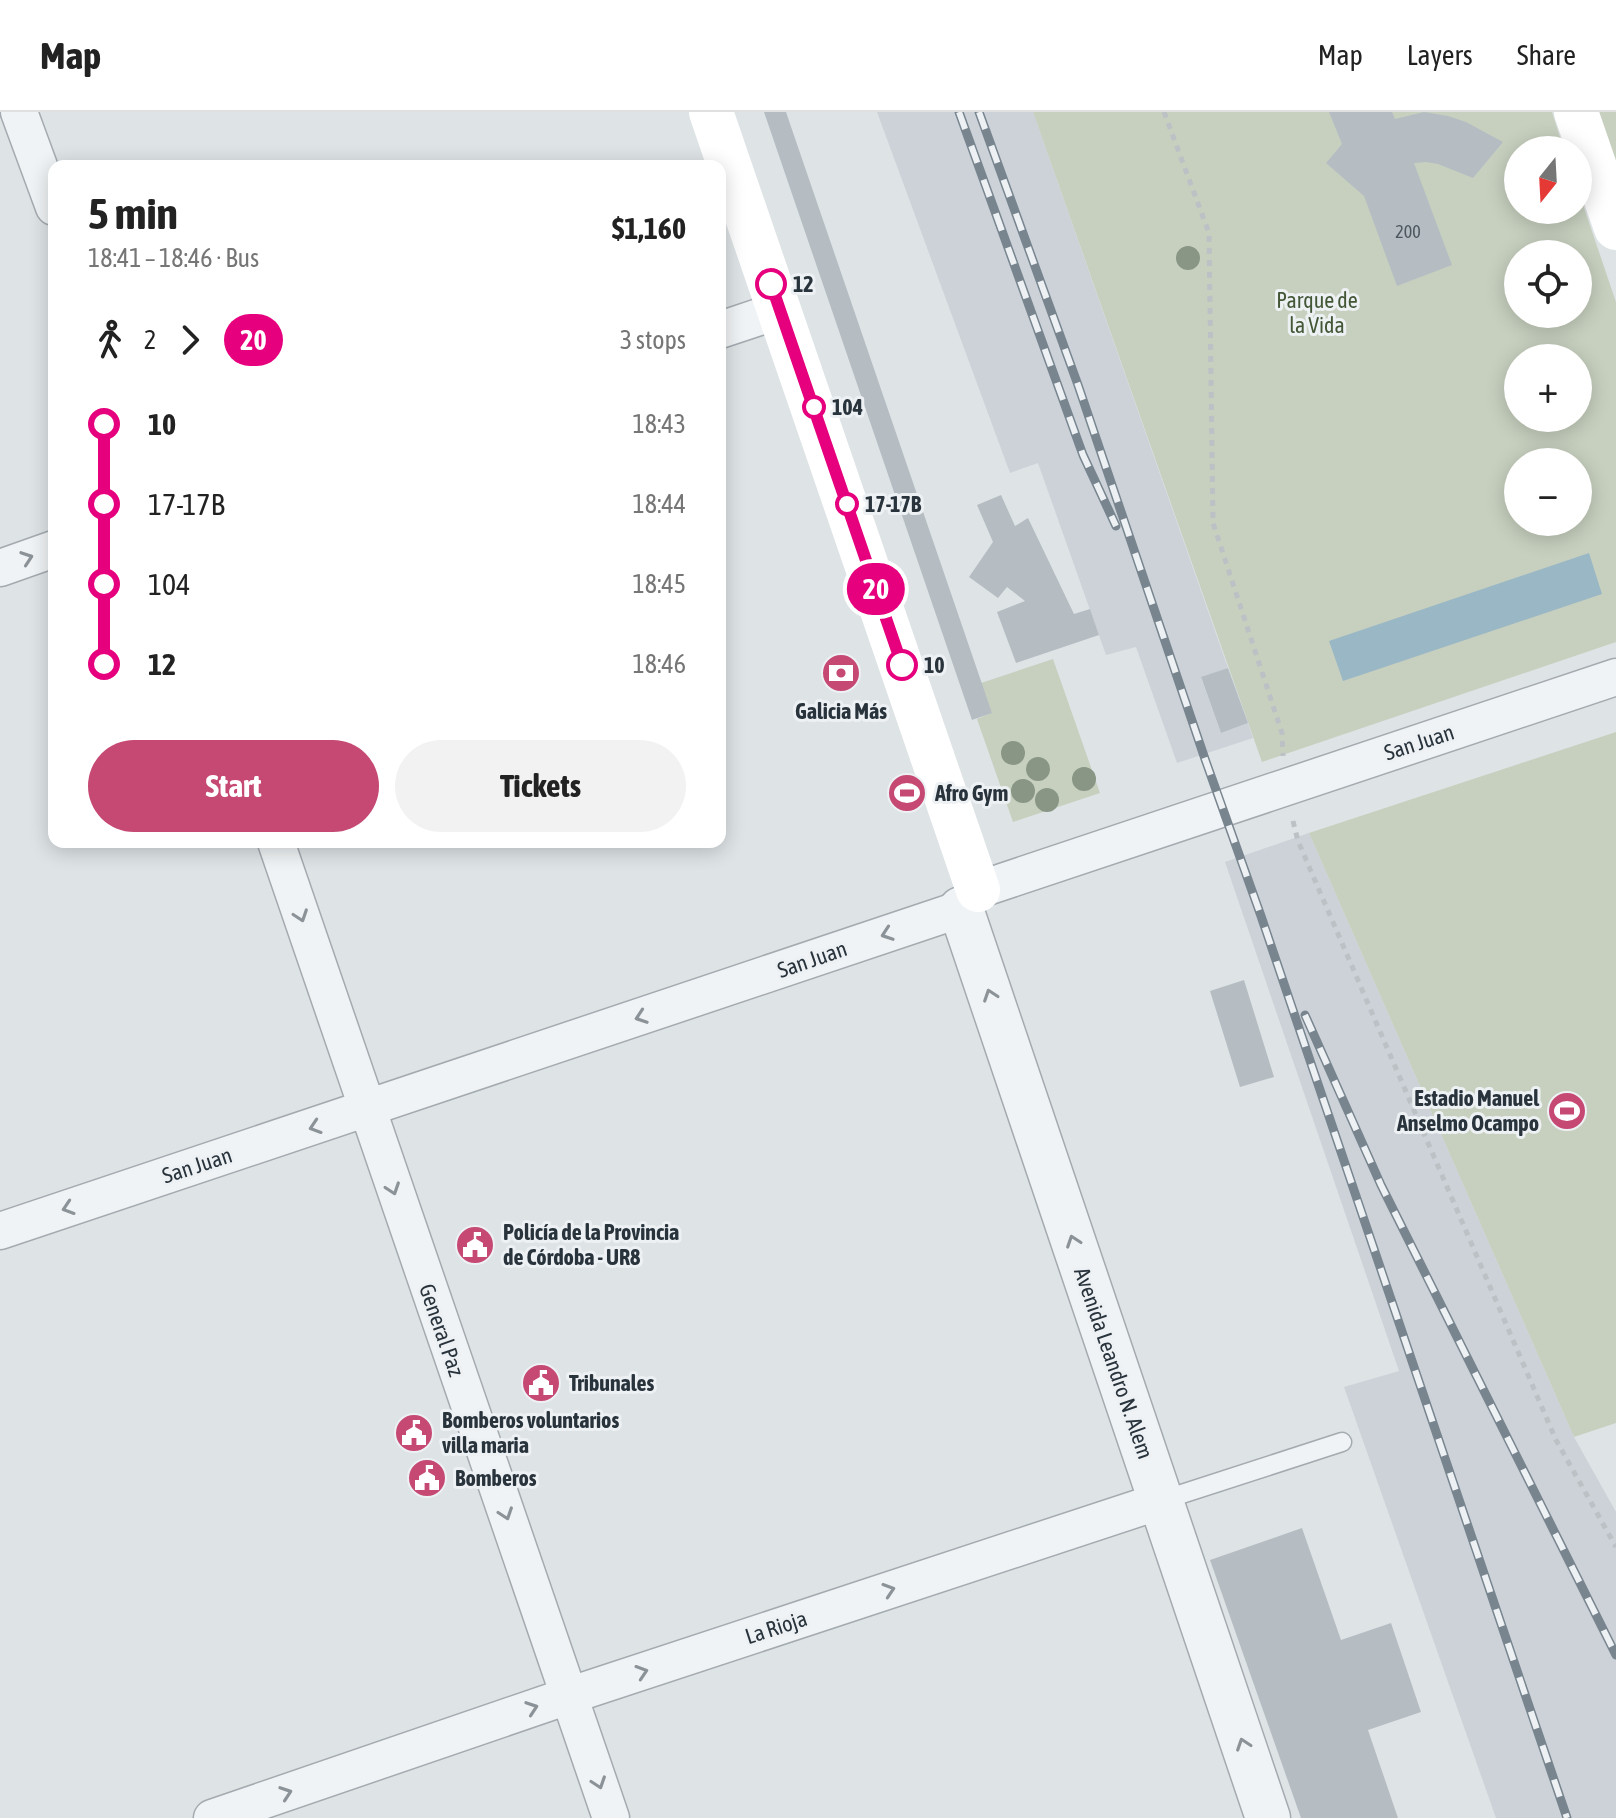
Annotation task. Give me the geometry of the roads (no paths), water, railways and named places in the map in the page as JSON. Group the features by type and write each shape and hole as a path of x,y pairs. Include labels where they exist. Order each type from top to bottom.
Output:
{"main road":[{"name":"Avenida Leandro N. Alem","path":"711,112 780,310 969,899"},
{"path":"1576,112 1616,228"}],"street":[{"path":"19,112 48,191"},
{"path":"726,328 780,310"},
{"path":"0,568 48,551"},
{"name":"San Juan","path":"0,1231 366,1110 1285,787 1616,677"},
{"name":"General Paz","path":"278,848 611,1818"},
{"name":"Avenida Leandro N. Alem","path":"969,899 1160,1501 1268,1818"},
{"name":"La Rioja","path":"212,1818 568,1696 1160,1501"}],"lane":[{"name":"La Rioja","path":"1160,1501 1342,1442"}],"water":[{"path":"1589,553 1602,594 1343,681 1329,641"}],"railway":[{"path":"959,112 1083,455 1116,526"},
{"path":"979,112 1078,385 1567,1818"},
{"path":"1305,1015 1381,1185 1616,1655"}],"place":[{"name":"12","path":"771,284"},
{"name":"104","path":"814,407"},
{"name":"17-17B","path":"847,504"},
{"name":"10","path":"902,665"},
{"name":"Galicia Más","path":"841,673"},
{"name":"Afro Gym","path":"907,793"},
{"name":"Estadio Manuel Anselmo Ocampo","path":"1567,1111"},
{"name":"Policía de la Provincia de Córdoba - UR8","path":"475,1245"},
{"name":"Tribunales","path":"541,1383"},
{"name":"Bomberos voluntarios villa maria","path":"414,1433"},
{"name":"Bomberos","path":"427,1478"}],"park label":[{"name":"Parque de la Vida","path":"1317,312"}]}
